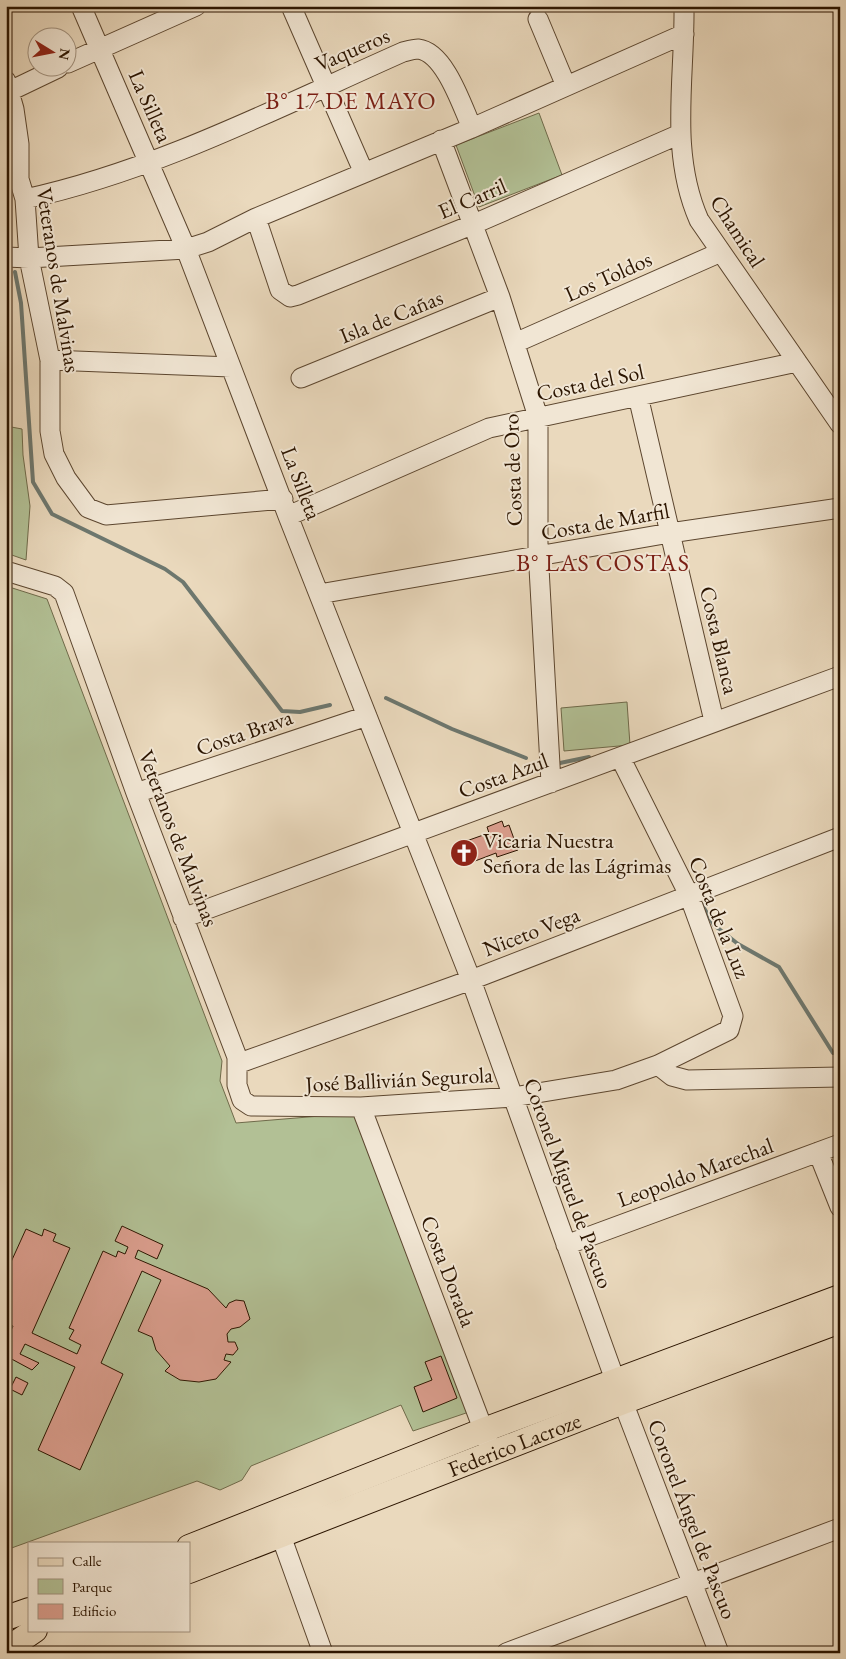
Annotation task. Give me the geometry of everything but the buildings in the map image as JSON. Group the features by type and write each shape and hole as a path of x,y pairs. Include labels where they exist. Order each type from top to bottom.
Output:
{"main road":[{"name":"Federico Lacroze","path":"190,1547 277,1525 492,1452 620,1392 840,1297"},
{"name":"Federico Lacroze","path":"190,1570 277,1525 484,1430 620,1392 840,1321"},
{"path":"6,1618 28,1610"}],"street":[{"name":"La Silleta","path":"81,6 186,249 285,508 471,980"},
{"path":"78,58 196,6"},
{"path":"291,6 364,173"},
{"name":"Chamical","path":"684,6 680,134 688,197 699,220 840,424"},
{"path":"538,19 566,86"},
{"path":"6,256 29,258 186,249 208,242 256,218 472,128 684,34"},
{"name":"Vaqueros","path":"25,199 74,189 150,163 403,52 418,49 432,55 443,66 472,128"},
{"path":"8,86 30,78"},
{"name":"Veteranos de Malvinas","path":"8,86 19,144 19,179 25,199 29,258 50,360 50,431 54,454 66,478 88,508"},
{"name":"El Carril","path":"256,218 280,290 290,297 474,224 680,134"},
{"name":"Costa de Oro","path":"441,140 500,297 538,417 538,556 550,783"},
{"name":"Los Toldos","path":"515,343 721,252"},
{"name":"Isla de Cañas","path":"300,378 500,297"},
{"path":"50,360 231,367"},
{"name":"Costa del Sol","path":"88,508 106,515 285,508 489,428 797,362"},
{"name":"Costa Blanca","path":"638,396 714,720"},
{"name":"Costa de Marfil","path":"319,594 670,533 840,508"},
{"name":"Veteranos de Malvinas","path":"6,570 55,586 64,593 136,794 237,1057 237,1085 242,1100 251,1106"},
{"name":"Costa Azul","path":"183,918 620,757 714,720 840,676"},
{"name":"Costa Brava","path":"136,794 367,716"},
{"name":"Costa de la Luz","path":"620,757 689,895 733,1016"},
{"name":"Niceto Vega","path":"237,1064 471,980 840,837"},
{"name":"Coronel Miguel de Pascuo","path":"471,980 620,1392"},
{"name":"José Ballivián Segurola","path":"251,1106 361,1107 513,1097 616,1080 658,1065 729,1030 733,1016"},
{"path":"658,1065 672,1076 688,1080 840,1077"},
{"name":"Costa Dorada","path":"361,1107 492,1452"},
{"name":"Leopoldo Marechal","path":"566,1245 840,1144"},
{"path":"818,1152 840,1207"},
{"name":"Coronel Ángel de Pascuo","path":"620,1392 719,1653"},
{"path":"277,1525 320,1652"},
{"path":"506,1653 840,1528"}],"green space":[{"path":"539,113 562,175 479,207 456,145"},
{"path":"6,426 22,429 23,455 30,506 26,560 6,553"},
{"path":"6,586 47,599 222,1061 220,1081 236,1123 356,1113 469,1412 413,1431 401,1405 251,1466 242,1480 220,1490 197,1481 6,1550"},
{"path":"627,702 630,745 564,751 561,708"}],"waterway":[{"path":"6,228 8,239"},
{"path":"15,272 21,303 33,482 52,514 165,569 183,582 282,711 300,712 330,705"},
{"path":"386,698 452,729 526,758"},
{"path":"560,763 589,757"},
{"path":"701,903 714,925 738,944 779,967 833,1053"}],"place":[{"name":"Vicaria Nuestra Señora de las Lágrimas","path":"464,853"}],"district":[{"name":"B° 17 DE MAYO","path":"351,101"},
{"name":"B° LAS COSTAS","path":"603,563"}]}
